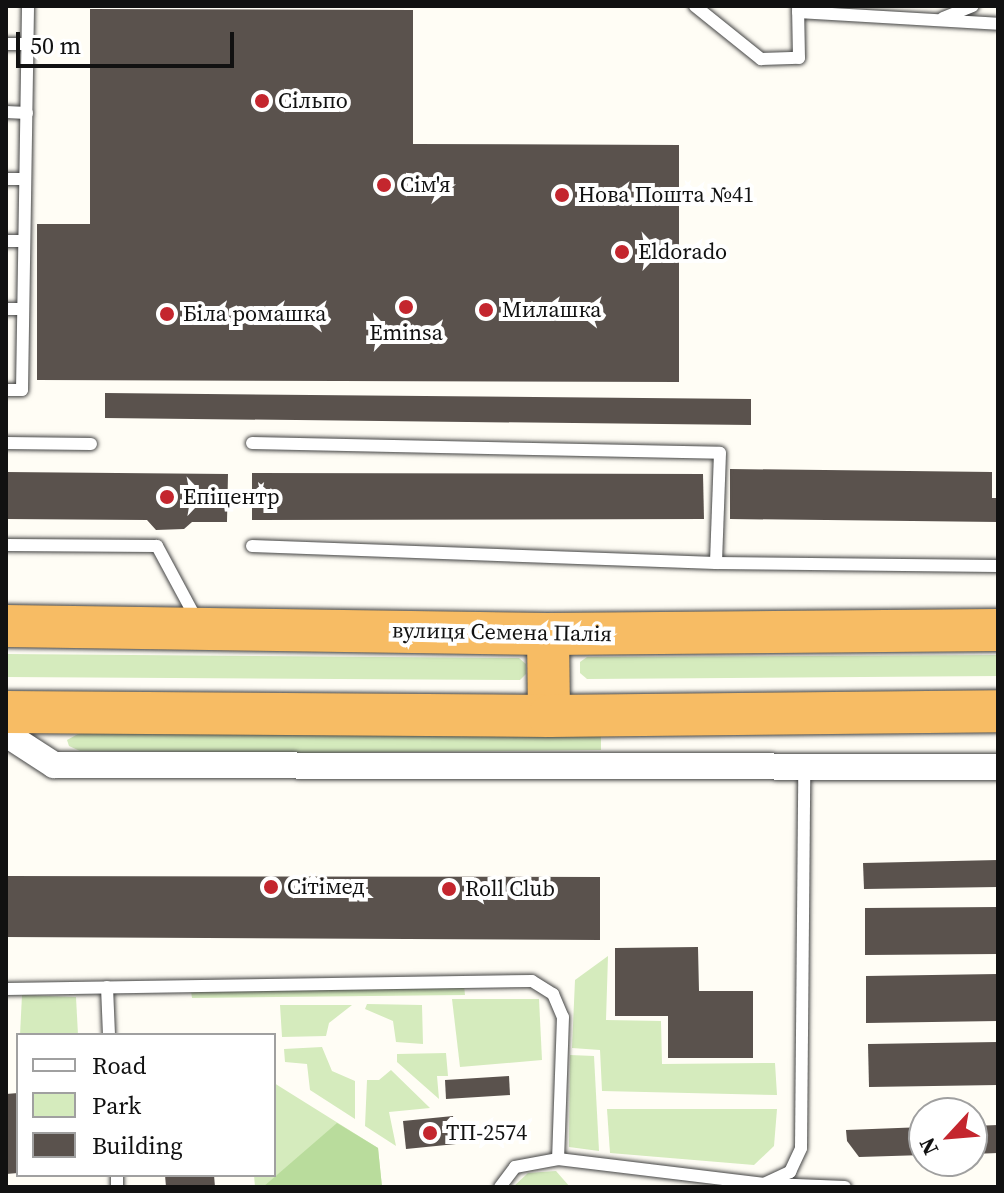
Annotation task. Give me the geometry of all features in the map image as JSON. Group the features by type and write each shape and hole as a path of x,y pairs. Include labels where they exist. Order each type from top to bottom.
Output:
{"highway":[{"name":"вулиця Семена Палія","path":"6,626 548,634 998,630"},
{"path":"548,634 549,716"},
{"path":"6,712 549,716 998,711"}],"street":[{"path":"6,734 54,765 804,769 998,767"}],"lane":[{"path":"6,390 22,390 28,6"},
{"path":"695,6 761,59 799,58 798,9 998,24"},
{"path":"936,21 973,6"},
{"path":"6,44 28,44"},
{"path":"6,112 27,113"},
{"path":"6,179 25,179"},
{"path":"6,241 24,241"},
{"path":"6,309 23,309"},
{"path":"6,443 91,444"},
{"path":"252,443 720,453 716,563"},
{"path":"6,545 157,546 201,628"},
{"path":"252,546 716,563 998,566"},
{"path":"764,1184 790,1172 801,1148 804,769"},
{"path":"6,989 532,981 553,994 563,1017 558,1159"},
{"path":"107,987 109,1033"},
{"path":"500,1187 515,1167 558,1159 764,1184 845,1187"}],"green space":[{"path":"6,654 519,658 526,664 526,674 520,680 6,677"},
{"path":"998,655 998,676 587,679 580,673 580,662 587,657"},
{"path":"102,730 601,730 601,750 309,753 80,751 69,746 67,740 78,734"},
{"path":"608,956 606,1020 661,1021 662,1064 775,1063 777,1095 602,1091 600,1050 572,1048 575,980"},
{"path":"464,985 465,995 192,998 191,991"},
{"path":"22,995 76,997 78,1033 20,1033"},
{"path":"452,999 539,999 542,1060 460,1067"},
{"path":"367,1004 422,1005 423,1044 396,1042 393,1021 365,1009"},
{"path":"280,1005 352,1005 329,1023 326,1036 282,1037"},
{"path":"322,1047 332,1071 355,1081 355,1119 310,1090 307,1064 285,1062 284,1049"},
{"path":"446,1053 448,1076 437,1076 439,1099 397,1062 397,1054"},
{"path":"570,1055 594,1056 599,1151 569,1147"},
{"path":"391,1070 430,1108 389,1112 396,1146 365,1126 367,1080 379,1080"},
{"path":"276,1084 378,1148 382,1187 255,1187 254,1177 276,1177"},
{"path":"607,1109 777,1109 774,1146 754,1165 610,1153"},
{"path":"337,1123 378,1148 382,1187 263,1187"},
{"path":"556,1171 570,1187 513,1187 528,1173"}],"building":[{"name":"Сім'я","path":"90,9 413,10 413,144 679,145 679,382 37,380 37,224 90,224"},
{"path":"105,393 751,399 751,425 105,418"},
{"path":"730,469 992,472 992,498 998,498 998,522 730,519"},
{"path":"6,472 228,474 227,522 192,522 184,529 156,530 147,520 6,519"},
{"path":"252,473 703,474 704,519 252,520"},
{"path":"998,860 998,887 864,889 863,863"},
{"path":"6,876 600,877 600,940 6,937"},
{"path":"998,907 998,954 865,955 865,908"},
{"path":"698,947 699,991 753,991 753,1058 668,1058 668,1016 615,1016 615,948"},
{"path":"998,974 998,1021 866,1023 866,976"},
{"path":"998,1042 998,1085 869,1087 868,1044"},
{"path":"509,1076 510,1095 446,1099 445,1080"},
{"path":"16,1093 16,1173 6,1174 6,1094"},
{"name":"ТП-2574","path":"453,1116 456,1144 406,1149 403,1121"},
{"path":"988,1125 998,1125 998,1153 988,1153"},
{"path":"908,1128 908,1155 859,1157 847,1141 846,1130"},
{"path":"165,1177 214,1177 215,1187 166,1187"}],"place":[{"name":"Сільпо","path":"262,101"},
{"name":"Сім'я","path":"384,185"},
{"name":"Нова Пошта №41","path":"562,195"},
{"name":"Eldorado","path":"622,252"},
{"name":"Eminsa","path":"406,307"},
{"name":"Милашка","path":"486,310"},
{"name":"Біла ромашка","path":"167,314"},
{"name":"Епіцентр","path":"167,497"},
{"name":"Сітімед","path":"271,887"},
{"name":"Roll Club","path":"449,889"},
{"name":"ТП-2574","path":"430,1133"}]}
